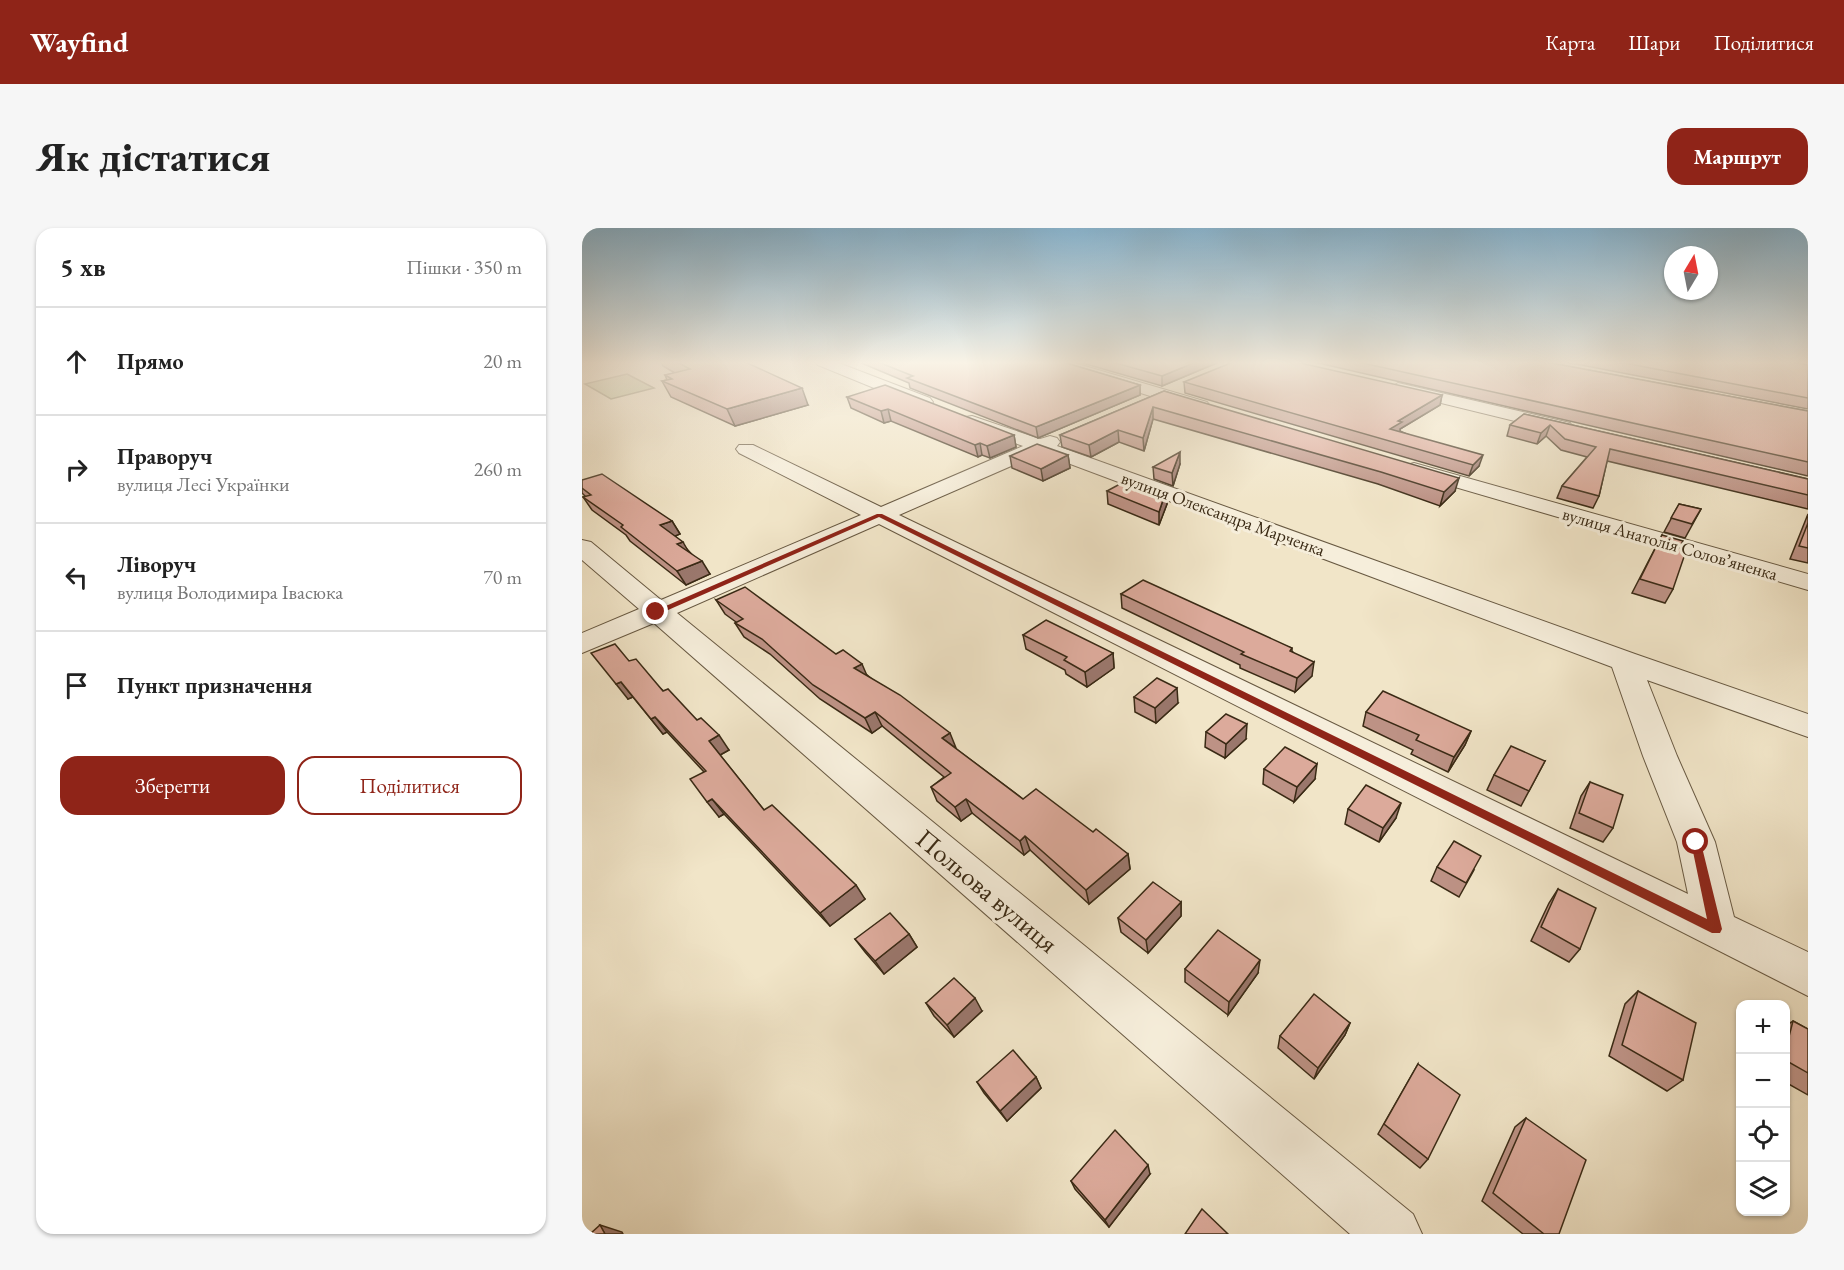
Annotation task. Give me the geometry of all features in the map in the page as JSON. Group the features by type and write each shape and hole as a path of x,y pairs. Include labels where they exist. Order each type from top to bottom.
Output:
{"street":[{"name":"вулиця Олександра Марченка","path":"942,409 1038,447 1808,726"},
{"path":"1212,409 1219,411"},
{"path":"1486,409 1576,430"},
{"path":"582,644 1069,434"},
{"path":"746,449 1808,975"},
{"name":"вулиця Анатолія Соловʼяненка","path":"1398,465 1808,582"},
{"name":"Польова вулиця","path":"582,547 1393,1234"},
{"path":"1625,661 1660,756 1696,842 1716,929"}],"building":[{"path":"876,409 947,409 1014,435 987,446 980,443 975,445 888,409 881,411"},
{"path":"988,409 1081,409 1036,427"},
{"path":"1122,409 1152,409 1143,438 1118,430 1089,445 1060,435"},
{"path":"1160,409 1225,409 1459,478 1444,492"},
{"path":"1278,409 1418,409 1398,421 1402,422 1390,429 1483,455 1473,465"},
{"path":"1569,409 1797,409 1808,411 1808,462"},
{"path":"1524,414 1808,479 1808,495 1610,449 1599,496 1562,486 1596,447 1565,439 1550,425 1541,433 1510,425"},
{"path":"1037,444 1068,455 1041,469 1010,456"},
{"path":"1180,452 1172,473 1153,467"},
{"path":"602,474 672,521 660,525 683,542 677,544 702,561 677,571 621,527 623,525 583,497 591,495 582,488 582,480"},
{"path":"1131,478 1166,491 1159,512 1107,491"},
{"path":"1679,504 1701,509 1692,524 1671,518"},
{"path":"1808,523 1808,548 1799,546"},
{"path":"1662,535 1683,541 1679,548 1686,551 1673,589 1640,579"},
{"path":"1143,580 1292,648 1290,651 1314,662 1297,678 1241,654 1244,652 1121,594"},
{"path":"745,587 836,654 843,650 862,664 854,668 900,695 950,733 942,738 1023,799 1036,789 1093,832 1096,829 1128,854 1086,890 1025,836 1020,841 966,799 955,807 931,787 951,773 875,712 865,718 813,685 762,639 735,623 743,619 716,600"},
{"path":"1046,620 1113,653 1085,672 1064,660 1067,657 1023,635"},
{"path":"615,644 629,661 636,659 663,691 668,689 697,720 701,718 719,735 709,741 764,810 772,805 856,885 820,913 712,799 707,802 690,779 706,771 655,717 651,719 621,682 616,684 591,653"},
{"path":"1157,678 1177,688 1155,708 1134,697"},
{"path":"1383,691 1471,731 1454,757 1416,740 1419,735 1366,712"},
{"path":"1226,714 1247,724 1226,744 1206,732"},
{"path":"1511,746 1545,761 1529,791 1494,775"},
{"path":"1285,747 1317,764 1297,787 1264,769"},
{"path":"1590,782 1623,795 1613,828 1579,813"},
{"path":"1366,785 1401,803 1383,828 1348,809"},
{"path":"1454,841 1481,856 1466,883 1437,867"},
{"path":"1153,882 1181,902 1146,940 1118,918"},
{"path":"1558,889 1596,908 1580,949 1541,927"},
{"path":"890,913 909,934 875,961 855,939"},
{"path":"1218,930 1260,960 1229,1002 1185,969"},
{"path":"954,978 975,998 947,1025 926,1003"},
{"path":"1638,991 1696,1023 1683,1080 1622,1045"},
{"path":"1314,994 1350,1023 1318,1068 1280,1036"},
{"path":"1793,1021 1808,1029 1808,1073 1790,1063 1790,1033"},
{"path":"1013,1050 1036,1077 1000,1111 977,1082"},
{"path":"1418,1064 1460,1095 1428,1159 1384,1124"},
{"path":"1526,1118 1586,1160 1559,1234 1544,1234 1493,1193"},
{"path":"1115,1130 1148,1165 1105,1220 1071,1181"},
{"path":"1202,1209 1228,1234 1185,1234"},
{"path":"600,1225 605,1234 590,1234"}],"route":[{"path":"656,612 879,515 1716,929 1696,842"}]}
